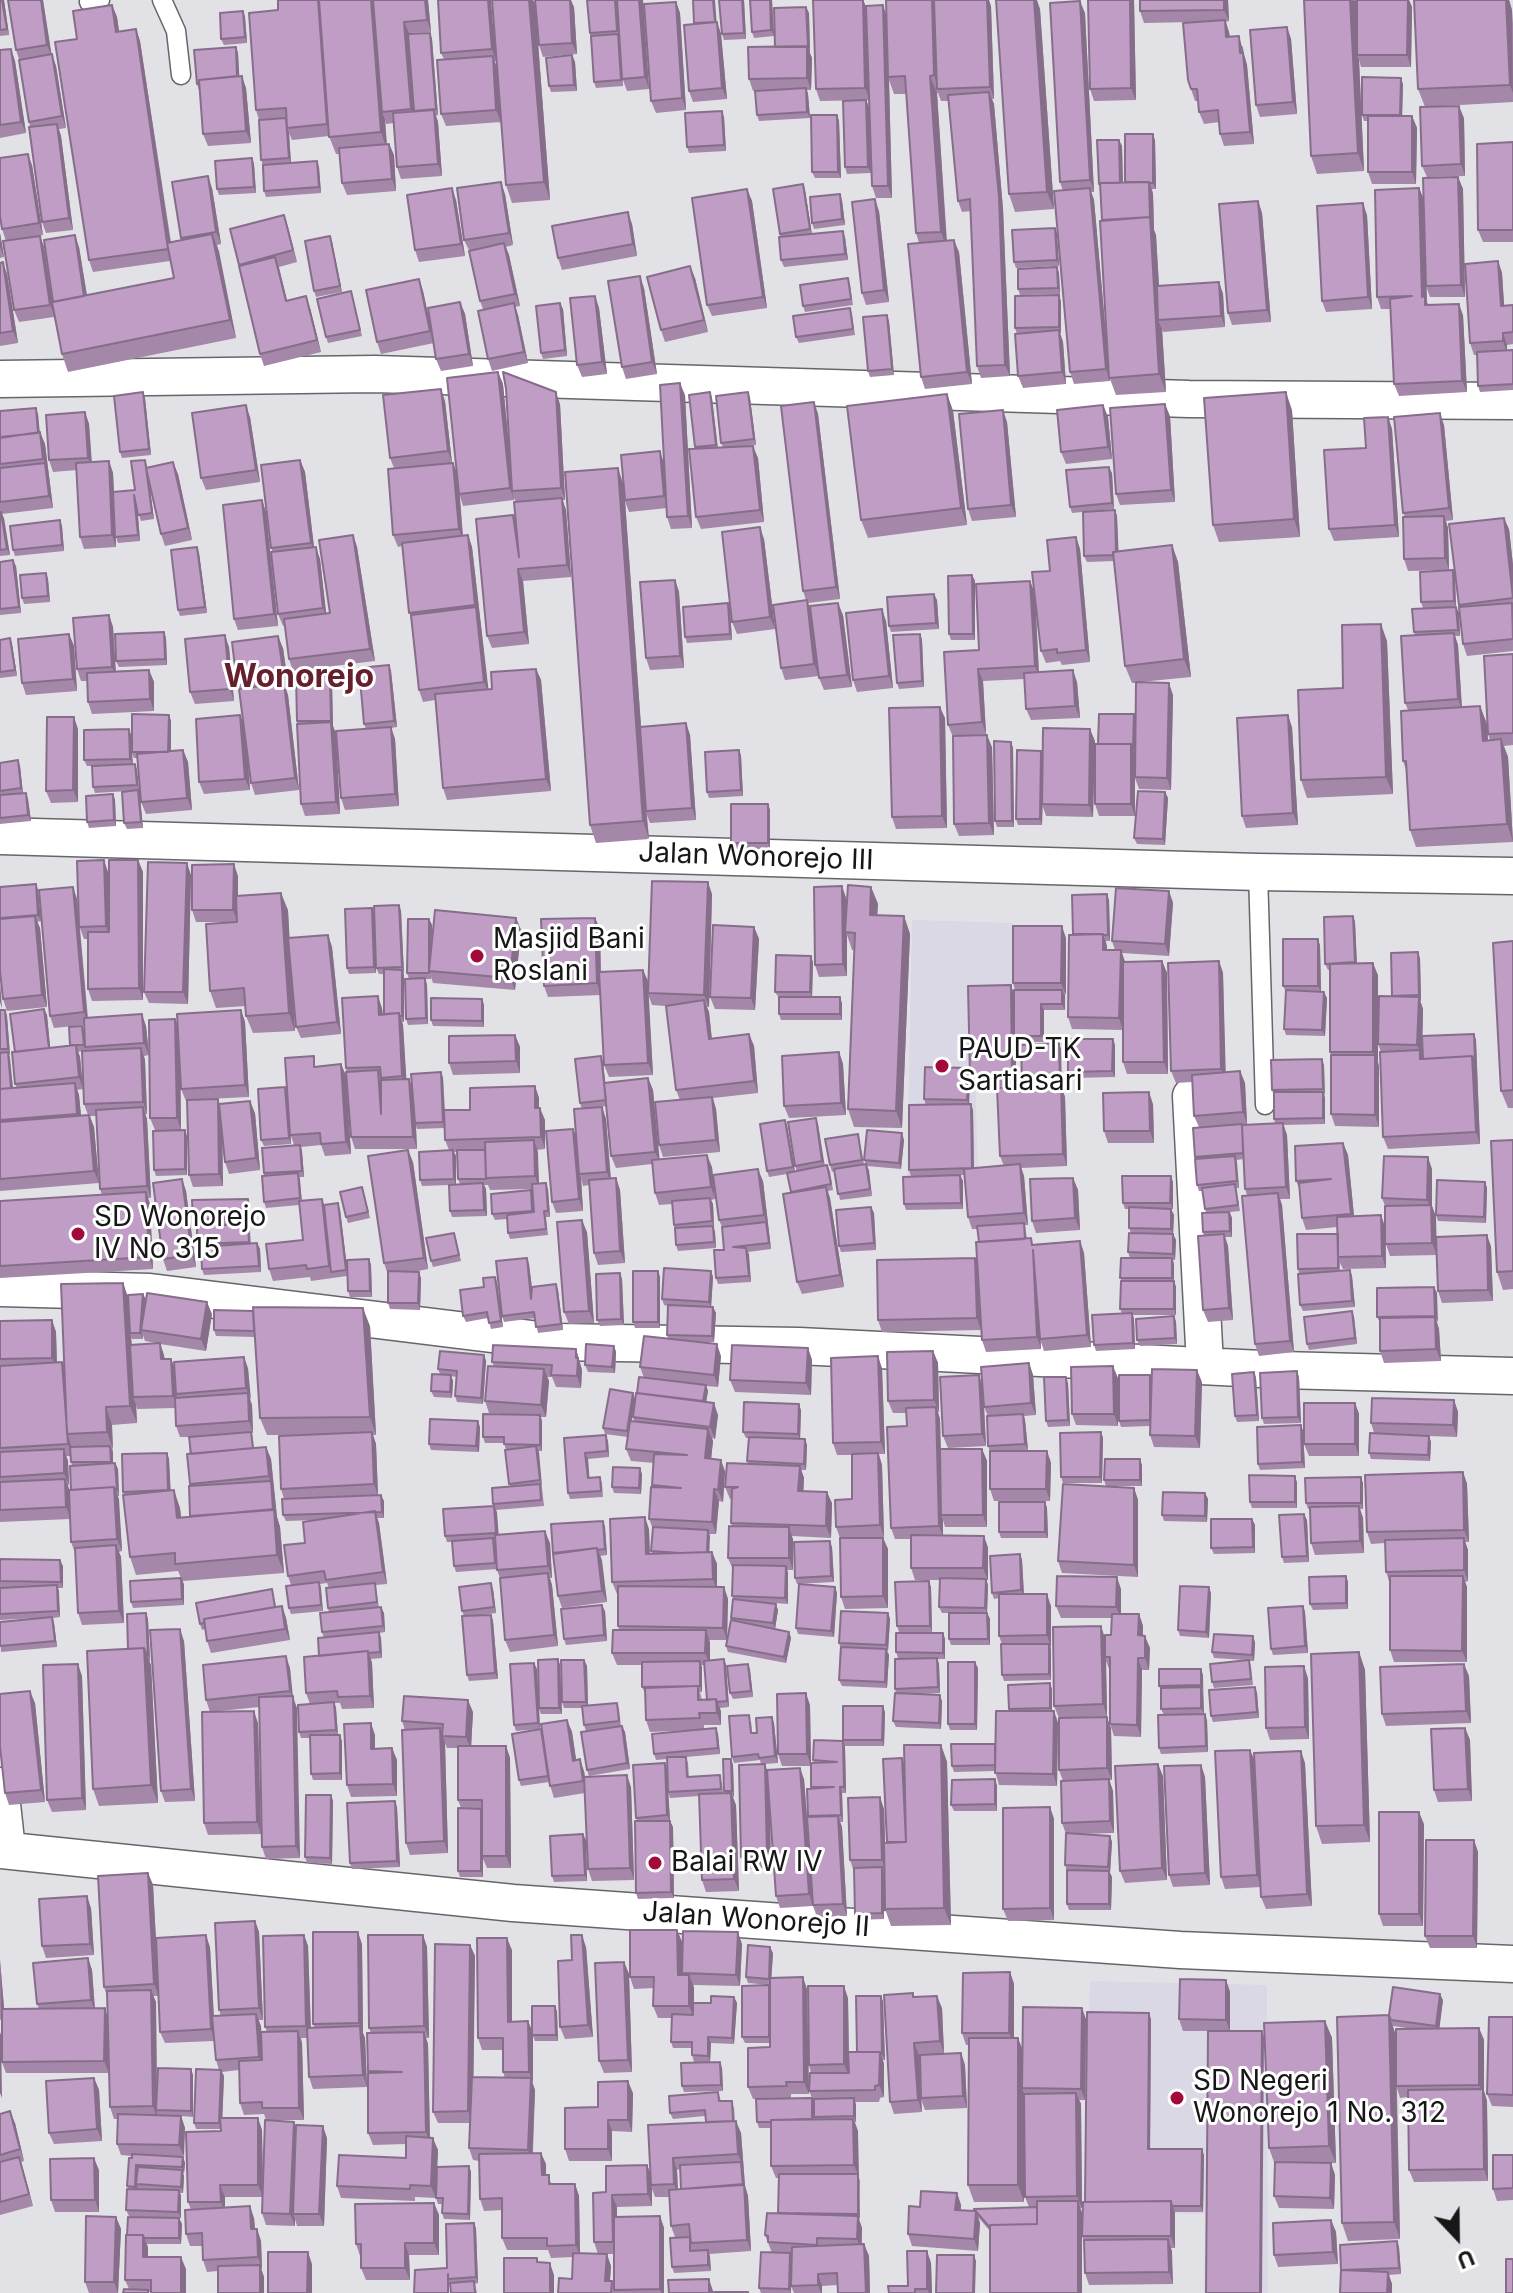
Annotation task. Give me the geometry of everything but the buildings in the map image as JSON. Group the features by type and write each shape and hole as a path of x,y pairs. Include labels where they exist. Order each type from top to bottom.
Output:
{"street":[{"path":"0,379 375,374 1189,399 1513,401"},
{"name":"Jalan Wonorejo III","path":"0,836 1258,872 1513,876"},
{"path":"1191,1096 1205,1365"},
{"path":"0,1288 150,1292 556,1342 799,1346 1513,1376"},
{"path":"0,1786 4,1850"},
{"name":"Jalan Wonorejo II","path":"4,1850 513,1903 1180,1950 1513,1964"}],"lane":[{"path":"162,0 176,31 181,75"},
{"path":"1258,872 1265,1105"}],"shaded area":[{"name":"PAUD-TK Sartiasari","path":"912,920 1013,923 1012,996 974,1032 978,1176 907,1180"},
{"name":"SD Negeri Wonorejo 1 No. 312","path":"1090,1981 1267,1985 1268,2293 1204,2293 1205,2214 1084,2212"}],"place":[{"name":"Masjid Bani Roslani","path":"477,956"},
{"name":"PAUD-TK Sartiasari","path":"942,1066"},
{"name":"SD Wonorejo IV No 315","path":"78,1234"},
{"name":"Balai RW IV","path":"655,1863"},
{"name":"SD Negeri Wonorejo 1 No. 312","path":"1177,2098"}],"district":[{"name":"Wonorejo","path":"299,677"}]}
